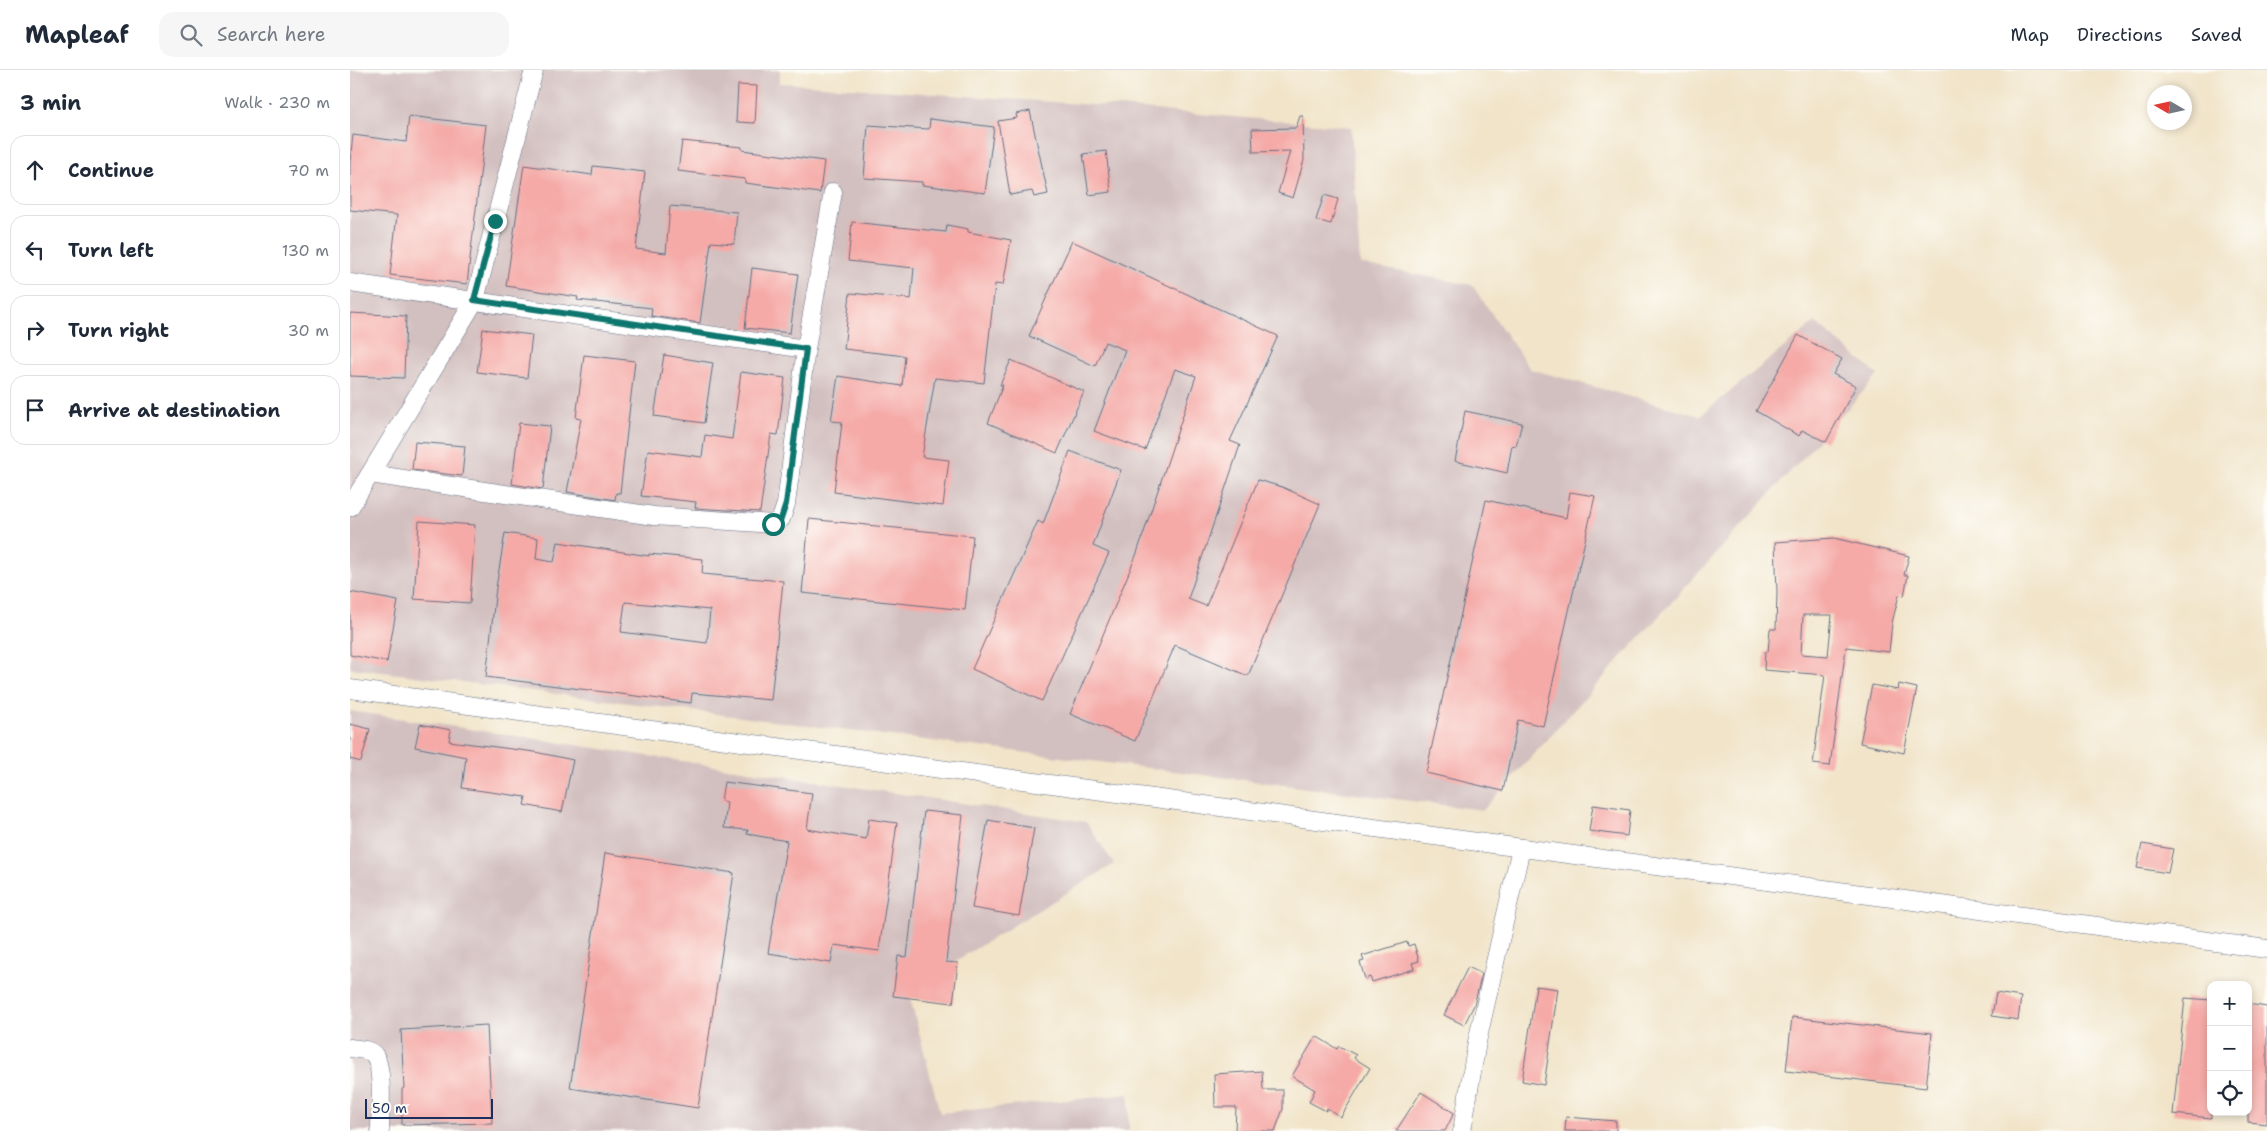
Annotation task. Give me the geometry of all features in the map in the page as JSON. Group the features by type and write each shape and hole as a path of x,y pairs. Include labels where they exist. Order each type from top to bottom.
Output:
{"street":[{"path":"350,507 474,300 534,70"},
{"path":"370,474 654,516 773,524 781,519 786,504 806,349 833,192"},
{"path":"350,283 806,349"},
{"path":"350,689 2267,949"},
{"path":"1462,1131 1477,1042 1521,848"},
{"path":"350,1048 369,1051 376,1056 380,1080 380,1131"}],"shaded area":[{"path":"350,70 780,70 780,83 1108,106 1351,127 1360,264 1472,285 1530,369 1700,416 1815,322 1878,375 1483,810 350,668"},
{"path":"350,711 1086,822 1114,864 908,990 940,1113 1129,1094 1129,1131 350,1131"}],"building":[{"path":"738,85 757,86 755,123 736,122"},
{"path":"1030,111 1048,194 1034,197 1032,191 1010,195 998,121 1017,118 1016,114"},
{"path":"409,116 486,125 467,284 390,275 397,215 350,210 350,161 353,135 406,142"},
{"path":"1300,116 1303,116 1304,160 1293,198 1278,193 1290,151 1253,152 1252,129 1296,128"},
{"path":"930,119 994,127 985,193 922,185 922,182 864,178 868,125 929,129"},
{"path":"682,141 742,147 742,150 824,161 820,193 745,183 745,179 678,171"},
{"path":"1106,151 1111,192 1089,195 1083,154"},
{"path":"524,165 592,175 593,166 645,172 636,249 666,253 670,206 737,212 734,244 711,242 700,323 651,316 652,308 577,300 578,297 506,286"},
{"path":"1324,195 1338,199 1331,224 1316,220"},
{"path":"852,222 946,232 947,225 968,229 968,232 1011,240 1003,285 995,284 984,383 935,378 922,457 949,460 943,506 834,492 842,422 831,421 838,376 902,386 905,356 844,349 850,293 911,299 914,268 848,261"},
{"path":"1072,241 1278,336 1230,441 1240,445 1188,599 1206,606 1258,480 1282,487 1320,504 1248,676 1175,645 1135,741 1070,714 1137,553 1196,376 1175,369 1145,450 1094,431 1125,350 1105,342 1095,366 1029,336"},
{"path":"752,268 798,274 790,333 745,328"},
{"path":"350,313 406,316 404,378 350,376"},
{"path":"483,329 532,335 527,378 477,372"},
{"path":"1798,335 1842,359 1833,374 1856,386 1826,442 1802,430 1799,436 1756,411"},
{"path":"584,355 635,361 620,493 616,493 615,500 567,492 581,419 576,418"},
{"path":"664,355 713,363 704,423 654,416"},
{"path":"1011,360 1084,392 1057,453 988,423 1003,385 1000,385"},
{"path":"741,372 785,378 778,435 771,434 760,512 695,508 696,502 641,496 648,450 702,457 705,435 732,439"},
{"path":"1465,411 1522,423 1516,446 1512,445 1507,473 1455,461"},
{"path":"519,423 550,426 543,489 512,484"},
{"path":"415,442 465,446 462,476 412,470"},
{"path":"1070,451 1121,470 1093,546 1109,553 1042,701 972,669 1038,521 1043,524"},
{"path":"1570,492 1595,496 1543,726 1518,720 1503,791 1426,773 1486,500 1566,518"},
{"path":"809,519 973,536 965,610 802,593"},
{"path":"419,521 475,525 470,603 414,599"},
{"path":"505,533 538,538 536,559 554,562 558,542 649,556 649,554 703,559 702,574 783,581 771,700 692,693 691,703 486,677 496,588","holes":["625,602 710,610 707,643 621,632"]},
{"path":"1834,538 1909,556 1904,575 1908,575 1904,596 1899,595 1892,623 1889,652 1846,647 1830,766 1813,764 1825,675 1764,670 1765,652 1768,652 1770,629 1776,629 1775,542","holes":["1803,615 1832,615 1828,656 1801,654"]},
{"path":"350,592 398,601 387,662 350,655"},
{"path":"1899,684 1917,688 1904,753 1860,743 1872,685 1898,690"},
{"path":"350,724 370,729 361,762 350,759"},
{"path":"420,724 451,730 449,741 535,752 573,760 562,812 524,805 526,797 462,788 466,757 415,747"},
{"path":"724,782 812,793 807,829 866,839 869,819 897,823 879,951 834,945 831,963 768,953 787,841 747,834 748,830 724,828 727,802 721,801"},
{"path":"1593,805 1630,810 1627,836 1589,831"},
{"path":"924,811 963,815 946,962 958,963 953,1003 893,996 898,956 907,957"},
{"path":"988,820 1034,828 1019,916 972,908"},
{"path":"2142,844 2173,849 2168,873 2137,868"},
{"path":"605,853 734,873 698,1108 570,1088"},
{"path":"1407,942 1408,946 1414,944 1419,961 1412,963 1414,969 1372,982 1370,977 1365,979 1360,962 1364,961 1362,956"},
{"path":"1468,967 1482,974 1474,1005 1464,1025 1444,1015"},
{"path":"1536,986 1558,989 1544,1085 1522,1081"},
{"path":"1996,993 2021,997 2018,1020 1992,1016"},
{"path":"2185,998 2207,1000 2207,1116 2211,1116 2211,1118 2173,1114"},
{"path":"2252,1005 2267,1007 2267,1124 2248,1122 2248,1116 2252,1116"},
{"path":"1792,1017 1932,1033 1926,1088 1786,1071"},
{"path":"487,1025 492,1123 402,1125 402,1089 404,1088 401,1030"},
{"path":"1316,1036 1337,1049 1339,1046 1356,1055 1354,1058 1370,1068 1341,1117 1327,1108 1326,1111 1309,1102 1315,1090 1292,1076"},
{"path":"1262,1071 1263,1090 1283,1090 1283,1109 1275,1131 1235,1131 1236,1107 1215,1107 1214,1074"},
{"path":"1421,1092 1454,1113 1445,1131 1396,1131"},
{"path":"1566,1117 1616,1121 1616,1131 1565,1131"}],"route":[{"path":"495,221 474,300 806,349 786,504 781,519 773,524"}]}
